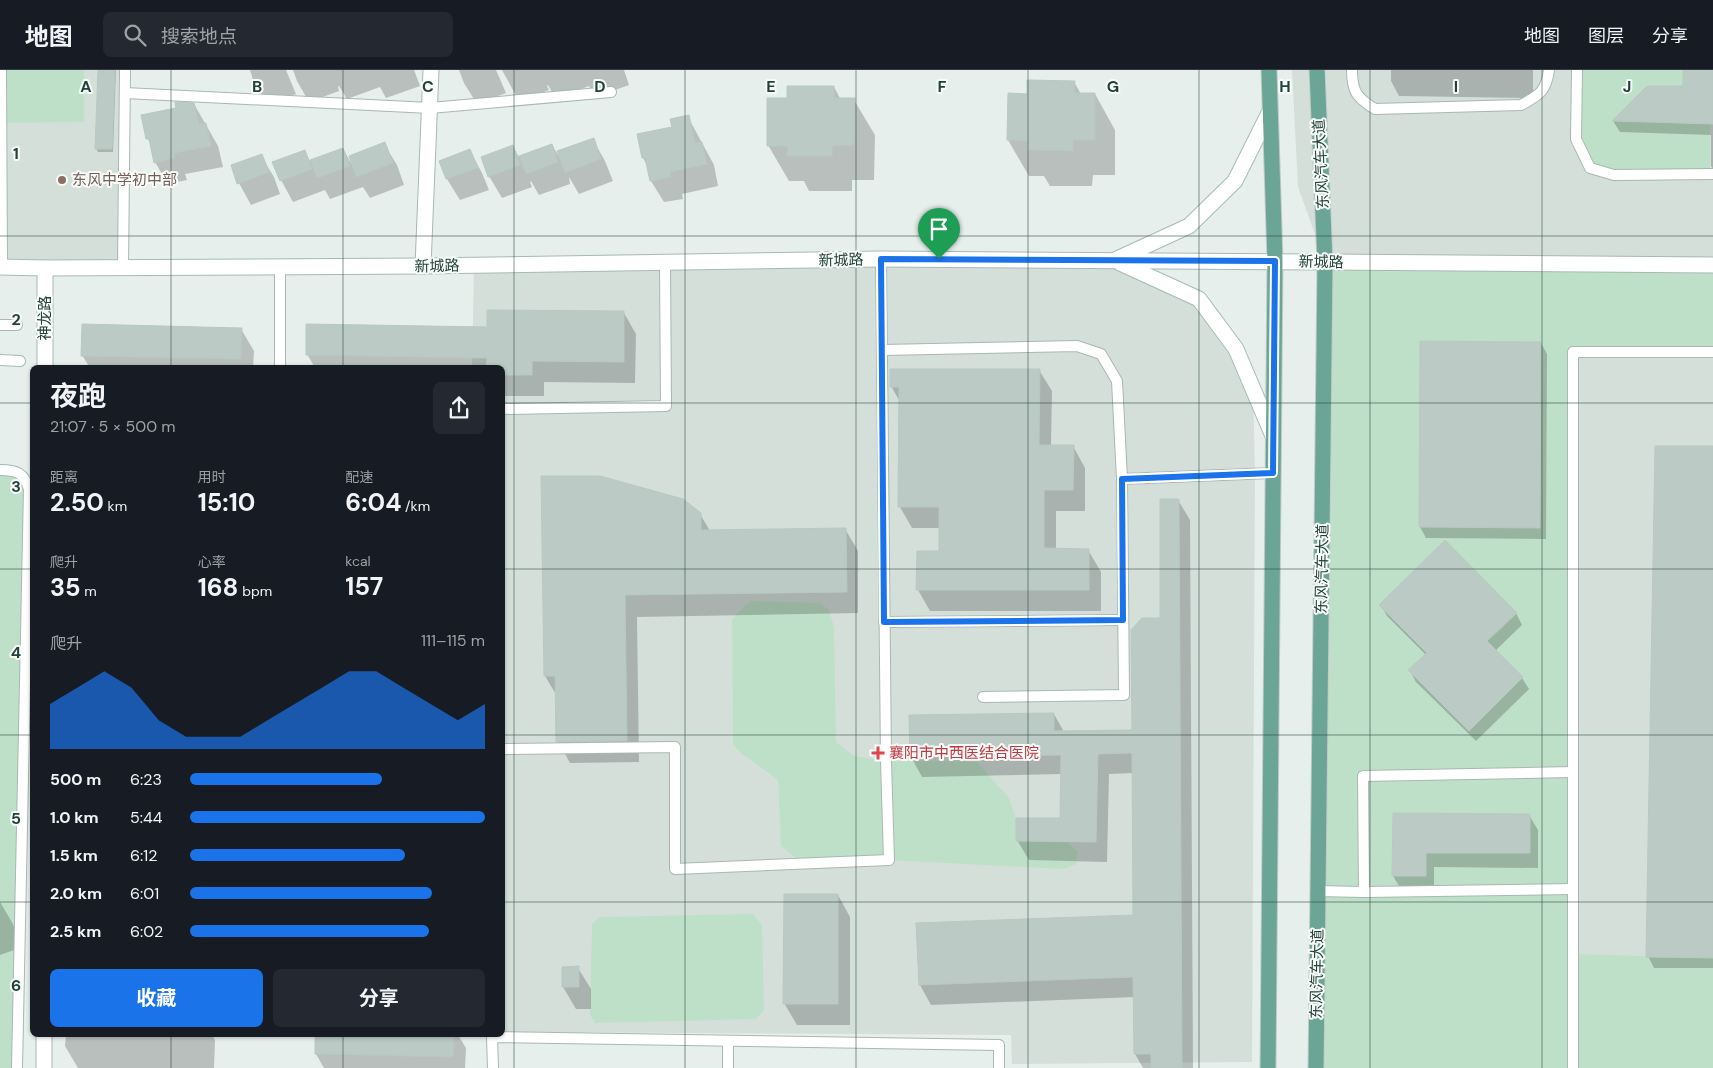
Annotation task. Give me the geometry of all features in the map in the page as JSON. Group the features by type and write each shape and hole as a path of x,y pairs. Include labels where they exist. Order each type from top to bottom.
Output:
{"main road":[{"path":"1268,1068 1275,261 1269,70"},
{"name":"东风汽车大道","path":"1316,1068 1325,262 1317,70"}],"street":[{"path":"423,266 432,70"},
{"path":"1114,260 1188,226 1235,181 1270,112"},
{"name":"新城路","path":"1,267 423,266 881,259 1713,265"},
{"path":"1114,260 1199,299 1236,349 1273,436"},
{"name":"神龙路","path":"45,268 45,365"},
{"path":"44,1037 44,1068"}],"lane":[{"path":"1,70 1,267"},
{"path":"123,268 125,70"},
{"path":"1352,70 1352,82 1360,100 1374,109 1521,105 1537,96 1547,83 1549,70"},
{"path":"1577,70 1576,139 1590,168 1614,174 1713,174"},
{"path":"124,93 430,108 611,92"},
{"path":"505,749 675,747 675,869 889,860 884,622 881,259"},
{"path":"505,409 666,406 665,262"},
{"path":"280,267 280,365"},
{"path":"0,325 17,325"},
{"path":"882,350 1077,346 1101,354 1117,381 1122,479 1124,695 983,697"},
{"path":"1573,1068 1573,352 1713,352"},
{"path":"0,360 20,361"},
{"path":"0,470 12,470 25,478 29,489 17,1068"},
{"path":"1122,479 1273,473"},
{"path":"884,622 1123,620"},
{"path":"1364,892 1363,776 1573,772"},
{"path":"1318,891 1364,892 1573,888"},
{"path":"493,1068 492,1037 998,1045 999,1068"},
{"path":"728,1041 728,1068"}],"shaded area":[{"name":"东风中学初中部","path":"0,70 125,70 123,268 0,267"},
{"path":"1292,70 1713,70 1713,1068 1316,1068 1325,262 1298,187"},
{"name":"襄阳市中西医结合医院","path":"1114,260 1199,299 1253,388 1255,474 1252,1062 1012,1064 1011,1035 505,1032 505,365 472,365 474,265"}],"green space":[{"path":"0,70 84,70 84,122 1,123"},
{"path":"1577,70 1683,70 1683,86 1647,86 1612,121 1710,124 1710,174 1614,175 1590,168 1576,139"},
{"path":"1325,262 1713,265 1713,352 1573,352 1573,954 1713,958 1713,1068 1316,1068"},
{"path":"0,470 25,478 17,1068 0,1068"},
{"path":"750,601 819,603 829,610 834,627 836,742 854,756 886,761 977,762 1009,798 1016,818 1016,840 1066,841 1077,851 1076,864 1064,869 889,860 828,862 797,859 781,846 778,780 741,753 733,744 732,619"},
{"path":"753,914 762,925 764,1010 756,1019 595,1023 590,1015 592,924 600,917"}],"building":[{"path":"98,70 115,70 112,149 95,149"},
{"path":"1683,70 1713,70 1713,124 1612,121 1647,86 1683,86"},
{"path":"1027,80 1075,81 1074,93 1095,93 1095,140 1073,140 1073,151 1028,150 1028,141 1007,140 1008,93 1027,94"},
{"path":"787,86 834,86 834,98 855,98 854,145 832,145 832,156 787,156 788,146 767,146 767,98 787,98"},
{"path":"175,102 194,103 199,124 206,123 211,146 174,153 175,158 154,163 141,115 176,108"},
{"path":"689,115 695,143 702,142 707,164 670,172 671,177 650,181 645,158 642,158 637,134 672,127 670,119"},
{"path":"594,138 601,159 565,173 557,151"},
{"path":"385,142 393,163 356,177 349,156"},
{"path":"552,144 558,162 526,174 519,156"},
{"path":"513,145 520,165 488,177 481,157"},
{"path":"343,148 350,166 317,178 310,160"},
{"path":"470,149 478,168 446,179 439,161"},
{"path":"305,150 312,169 280,181 272,162"},
{"path":"262,154 269,172 237,184 231,165"},
{"path":"487,310 624,311 624,362 532,361 532,375 505,375 505,365 486,365 487,358 306,355 306,324 487,327"},
{"path":"82,324 242,328 241,359 81,356"},
{"path":"1420,341 1541,342 1540,528 1419,527"},
{"path":"890,369 1040,369 1039,445 1074,445 1073,490 1044,490 1044,548 1089,549 1089,590 916,590 917,551 939,551 939,507 898,507 899,387 890,387"},
{"path":"1655,446 1713,446 1713,958 1646,957"},
{"path":"541,476 600,476 683,499 701,513 701,530 846,528 847,592 625,595 627,741 556,742 555,676 544,676"},
{"path":"1160,499 1179,499 1182,1068 1151,1068 1151,1054 1134,1054 1133,977 919,985 916,923 1133,915 1132,753 1098,754 1096,842 1016,841 1016,818 1060,818 1061,755 910,757 909,715 1054,713 1054,731 1132,730 1131,630 1142,618 1160,618"},
{"path":"1445,540 1517,613 1487,641 1523,677 1469,731 1408,670 1427,653 1379,605"},
{"path":"1393,813 1530,814 1530,853 1426,853 1426,876 1392,876"},
{"path":"784,894 838,894 838,1004 783,1004"},
{"path":"579,966 579,987 562,987 562,967"},
{"path":"315,1037 454,1037 453,1057 315,1054"}],"place":[{"name":"东风中学初中部","path":"62,180"},
{"name":"襄阳市中西医结合医院","path":"878,753"}],"route":[{"path":"881,259 939,259 1275,261 1273,473 1122,479 1123,620 884,622 881,259"}]}
